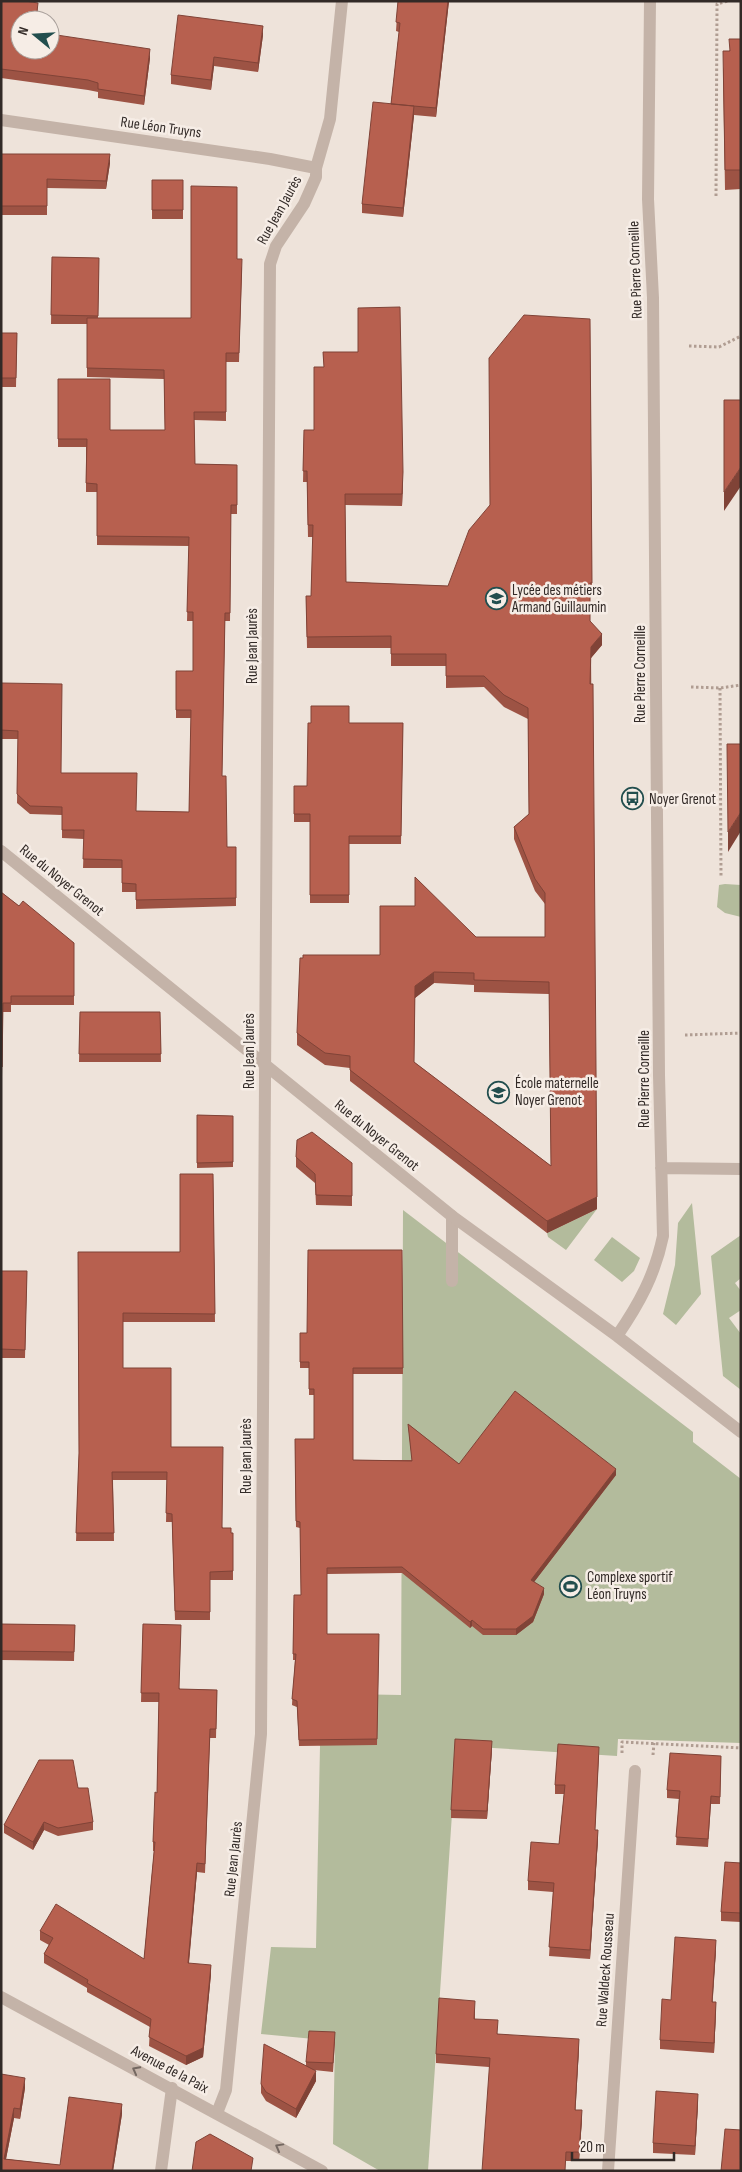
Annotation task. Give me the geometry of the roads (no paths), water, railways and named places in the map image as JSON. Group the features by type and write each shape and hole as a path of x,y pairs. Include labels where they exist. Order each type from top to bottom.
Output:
{"street":[{"name":"Rue Jean Jaurès","path":"217,2113 226,2090 262,1734 270,264 276,246 312,188 330,119 342,1"},
{"name":"Rue Pierre Corneille","path":"617,1336 646,1291 663,1236 653,298 648,199 650,1"},
{"name":"Rue Léon Truyns","path":"1,120 270,159 316,168"},
{"name":"Rue du Noyer Grenot","path":"1,851 452,1216 617,1336 741,1432"},
{"path":"661,1168 741,1169"},
{"path":"452,1216 452,1281"},
{"name":"Rue Waldeck Rousseau","path":"608,2171 636,1771"},
{"name":"Avenue de la Paix","path":"1,1997 322,2171"},
{"path":"161,2171 172,2088"}],"place":[{"name":"Lycée des métiers Armand Guillaumin","path":"496,599"},
{"name":"Noyer Grenot","path":"633,799"},
{"name":"École maternelle Noyer Grenot","path":"499,1092"},
{"name":"Complexe sportif Léon Truyns","path":"571,1586"}]}
